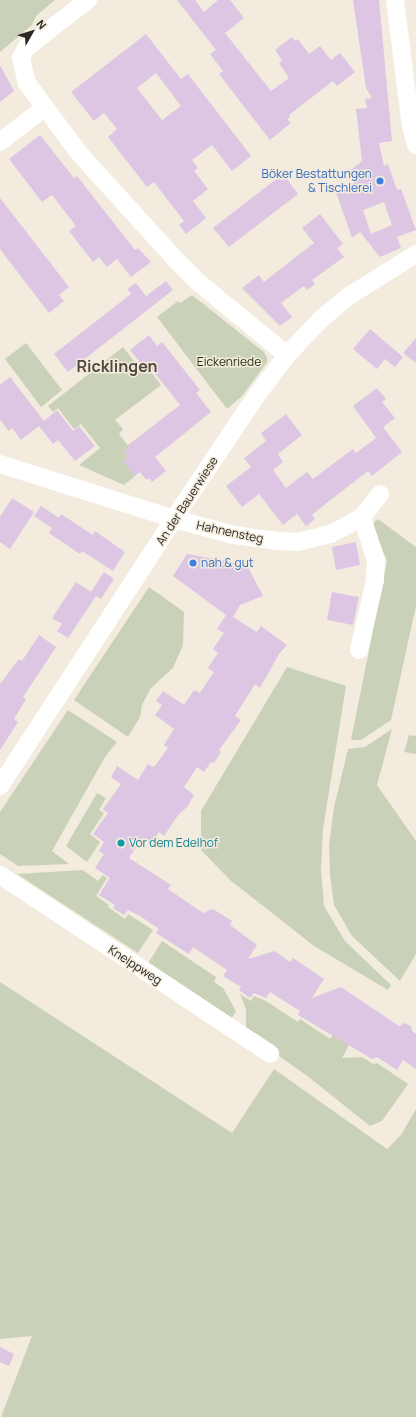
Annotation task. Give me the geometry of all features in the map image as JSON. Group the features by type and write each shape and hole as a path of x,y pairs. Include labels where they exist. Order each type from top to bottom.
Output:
{"street":[{"path":"88,0 26,48 20,58 28,83 44,108 79,153 184,268 287,355"},
{"path":"395,0 411,126 416,145"},
{"path":"0,142 44,108"},
{"name":"An der Bauerwiese","path":"0,786 259,392 287,355 320,320 349,296 416,254"},
{"name":"Hahnensteg","path":"0,464 174,520 234,535 298,542 331,534 362,517 380,494"},
{"path":"359,650 375,580 376,561 362,517"},
{"name":"Kneippweg","path":"0,875 270,1054"}],"green space":[{"path":"0,0 55,0 36,16 32,25 0,52"},
{"name":"Eickenriede","path":"192,295 264,352 267,358 267,362 242,396 227,409 157,317 178,301 180,303"},
{"path":"26,343 62,390 41,407 5,359"},
{"path":"123,347 142,371 147,367 161,385 115,420 123,429 119,434 129,447 124,451 128,457 124,461 135,476 124,485 79,465 100,448 81,424 74,429 58,408 53,412 48,406"},
{"path":"378,519 416,547 416,606 391,720 361,740 351,740 387,561 372,524"},
{"path":"149,587 184,612 183,645 173,668 151,688 142,705 140,717 128,737 74,700"},
{"path":"287,667 346,686 323,829 321,869 324,906 345,941 391,985 388,990 314,946 230,880 201,850 201,811"},
{"path":"68,710 117,742 105,757 52,851 69,864 18,866 0,854 0,812"},
{"path":"392,729 377,785 416,841 416,954 400,981 352,936 334,905 330,875 329,845 334,807 348,749 365,747"},
{"path":"409,735 416,736 416,754 404,752"},
{"path":"97,793 106,798 99,810 104,813 90,834 100,842 87,862 66,846"},
{"path":"83,870 98,881 103,875 107,878 96,896 109,905 108,907 125,919 128,914 153,930 138,953 17,874"},
{"path":"162,941 216,977 214,982 223,988 236,1011 230,1021 147,965"},
{"path":"0,982 232,1133 274,1069 387,1149 401,1135 416,1109 416,1417 1,1417 32,1336 0,1339"},
{"path":"240,994 251,1001 254,996 266,1001 298,1022 300,1019 330,1039 333,1035 349,1045 342,1058 362,1057 373,1064 377,1063 408,1084 382,1121 370,1126 306,1075 246,1033 246,1009"}],"building":[{"path":"177,0 195,0 204,12 218,0 230,0 244,18 225,33 271,91 289,78 279,63 282,60 275,50 292,37 295,41 298,39 309,54 320,46 331,60 340,53 355,72 337,86 333,81 289,115 290,117 287,119 291,123 270,140 219,74 223,71 210,54 216,50"},
{"path":"353,0 379,0 392,141 379,143 384,166 388,164 397,190 401,189 416,230 397,237 401,248 380,257 360,232 352,238 336,192 354,186 350,171 362,161 356,109 367,108 365,99 372,98 366,88","holes":["384,202 392,225 371,234 363,210"]},
{"path":"146,34 181,79 188,74 251,156 232,171 212,145 192,160 198,168 194,171 208,189 193,201 206,218 186,234 179,225 184,221 154,182 147,187 108,137 117,129 104,113 94,121 71,92","holes":["156,73 181,106 162,120 137,88"]},
{"path":"0,65 14,91 0,102"},
{"path":"40,135 74,178 77,176 135,250 138,248 151,262 131,277 117,259 107,267 99,257 93,262 69,231 76,226 52,195 42,202 9,159"},
{"path":"283,174 298,194 229,247 213,228"},
{"path":"0,198 69,287 59,295 64,301 49,313 0,249"},
{"path":"320,214 343,244 337,248 344,257 312,280 315,284 307,290 304,286 281,303 292,317 280,326 242,288 259,275 264,282 314,243 302,228"},
{"path":"166,281 173,290 68,372 54,354 131,294 127,289 136,283 146,296"},
{"path":"370,329 403,357 395,367 385,359 377,369 353,349"},
{"path":"149,335 157,346 162,342 200,390 196,393 211,412 155,457 166,471 152,482 149,478 146,480 140,472 135,476 123,461 128,457 124,451 129,447 128,445 180,405 146,362 142,365 130,350"},
{"path":"416,338 416,363 403,353"},
{"path":"10,377 44,421 57,410 73,431 79,426 95,446 75,461 58,440 53,444 39,426 21,440 12,428 9,431 0,420 0,385"},
{"path":"377,388 386,399 382,402 395,418 383,427 402,452 372,476 368,471 312,515 315,519 306,526 297,514 283,525 259,494 242,507 226,486 251,467 244,458 266,441 261,433 286,414 302,435 278,454 283,462 273,470 286,488 307,472 313,479 353,449 356,453 376,438 353,406"},
{"path":"12,498 34,512 10,549 0,542 0,517"},
{"path":"41,506 59,518 61,514 93,535 95,531 125,552 113,571 82,551 80,554 49,533 52,528 34,516"},
{"path":"356,542 360,565 336,570 332,547"},
{"name":"Vor dem Edelhof","path":"187,554 247,565 263,596 240,605 233,617 257,632 261,626 287,645 279,654 260,688 255,684 235,716 241,720 219,750 221,752 214,763 211,762 204,772 197,767 184,787 194,795 188,806 178,815 164,836 159,832 151,844 142,838 129,858 171,885 168,889 203,913 213,909 232,921 230,925 257,945 248,959 275,951 290,962 293,958 324,979 312,998 341,987 399,1026 405,1023 411,1026 412,1031 416,1034 416,1069 403,1060 397,1070 377,1057 372,1059 298,1015 300,1011 270,992 266,998 254,993 250,998 239,990 241,987 223,976 227,970 193,947 189,954 156,933 159,929 140,916 128,910 124,915 113,908 115,905 99,895 110,878 95,868 104,854 99,851 104,842 93,834 108,813 103,809 121,784 111,777 117,766 138,780 148,764 154,767 168,748 164,745 174,729 155,715 162,705 156,701 163,691 184,705 194,690 200,693 214,672 208,668 218,653 213,649 224,633 217,629 226,615 173,576"},
{"path":"104,572 114,579 101,599 96,596 68,638 57,631 62,624 52,618 76,582 91,592"},
{"path":"332,592 359,597 353,625 327,620"},
{"path":"39,635 56,647 23,697 26,699 14,719 18,722 0,750 0,684 19,659 22,661"},
{"path":"0,1347 14,1354 9,1366 0,1362"}],"place":[{"name":"Böker Bestattungen & Tischlerei","path":"380,181"},
{"name":"nah & gut","path":"193,563"},
{"name":"Vor dem Edelhof","path":"121,843"}],"district":[{"name":"Ricklingen","path":"117,366"}]}
